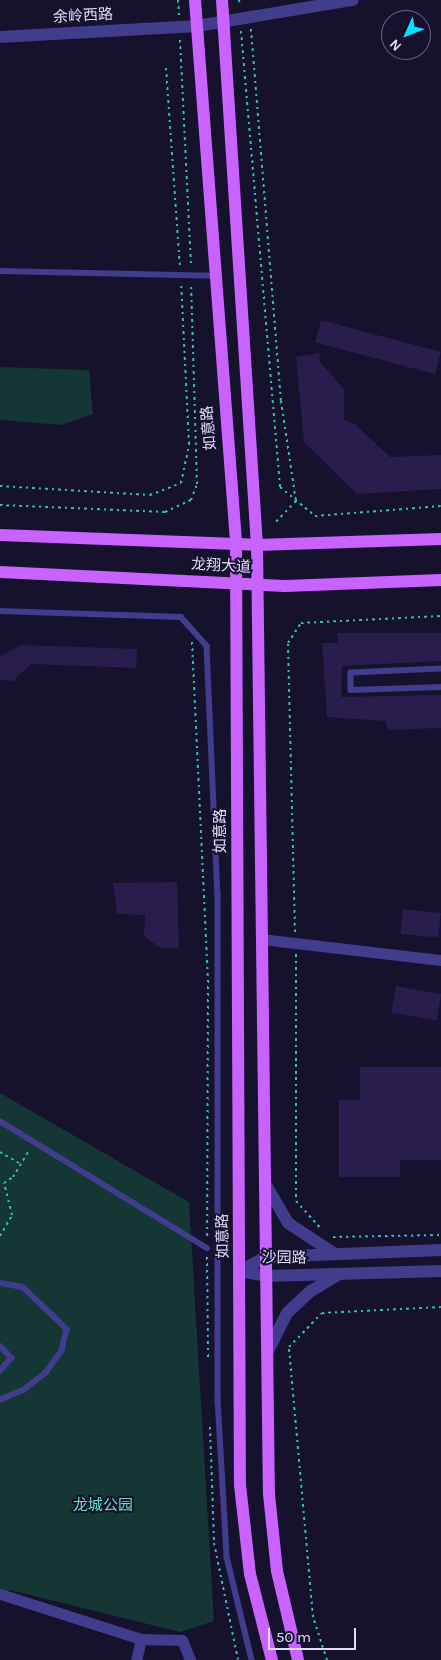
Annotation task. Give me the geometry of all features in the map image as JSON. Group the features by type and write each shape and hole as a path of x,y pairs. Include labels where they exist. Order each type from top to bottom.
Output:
{"main road":[{"name":"如意路","path":"195,0 213,276 236,542 240,1485 250,1574 272,1660"},
{"path":"222,0 257,545 264,1182 271,1533 298,1660"},
{"name":"龙翔大道","path":"0,535 236,542 257,545 441,538"},
{"name":"龙翔大道","path":"0,572 257,584 441,580"}],"street":[{"path":"223,22 354,0"},
{"name":"余岭西路","path":"0,37 197,26 223,22"},
{"path":"261,939 441,960"},
{"path":"264,1182 288,1223 313,1243 336,1254"},
{"name":"沙园路","path":"240,1271 266,1257 441,1250"},
{"name":"沙园路","path":"240,1271 266,1276 441,1271"},
{"path":"267,1356 287,1313 311,1291 340,1274"},
{"path":"0,1594 141,1639 182,1640 190,1660"},
{"path":"136,1660 141,1639"}],"lane":[{"path":"0,271 213,276"},
{"path":"0,611 181,617 208,646 218,893 218,1398 227,1556 252,1660"},
{"path":"441,669 351,673 351,690 441,687"},
{"path":"0,1121 207,1248"},
{"path":"0,1283 22,1288 67,1330 62,1351 46,1372 24,1390 0,1400"},
{"path":"0,1346 12,1358 0,1371"}],"path":[{"path":"0,505 165,512 191,500 197,484 191,276 178,0"},
{"path":"239,0 245,19 281,401 296,501 276,522"},
{"path":"245,19 280,487 315,516 441,506"},
{"path":"0,486 150,496 181,483 189,444 166,68"},
{"path":"323,1232 296,1201 295,943 288,643 301,623 441,616"},
{"path":"191,627 208,980 208,1368"},
{"path":"0,1236 12,1215 4,1183 13,1177 19,1163 30,1148 37,1151"},
{"path":"0,1152 19,1163"},
{"path":"328,1237 441,1235"},
{"path":"327,1660 313,1617 289,1347 322,1312 441,1307"},
{"path":"210,1425 214,1543 238,1660"}],"green space":[{"path":"0,367 89,370 93,414 61,425 0,420"},
{"name":"龙城公园","path":"0,1093 189,1202 214,1621 180,1632 10,1590 0,1597"}],"building":[{"path":"321,320 441,352 435,374 315,342"},
{"path":"320,353 319,361 344,389 344,420 355,424 390,457 441,455 441,489 357,494 304,442 296,357"},
{"path":"337,633 441,633 441,661 342,666 341,697 441,695 441,728 388,730 385,721 327,717 322,643 338,643"},
{"path":"21,645 137,649 136,668 31,664 13,681 0,680 0,656"},
{"path":"177,882 179,948 160,948 144,936 145,915 117,914 113,883"},
{"path":"403,909 441,913 438,938 400,934"},
{"path":"396,986 441,994 437,1021 391,1013"},
{"path":"360,1067 441,1067 441,1160 400,1160 400,1177 339,1177 339,1100 360,1100"}]}
